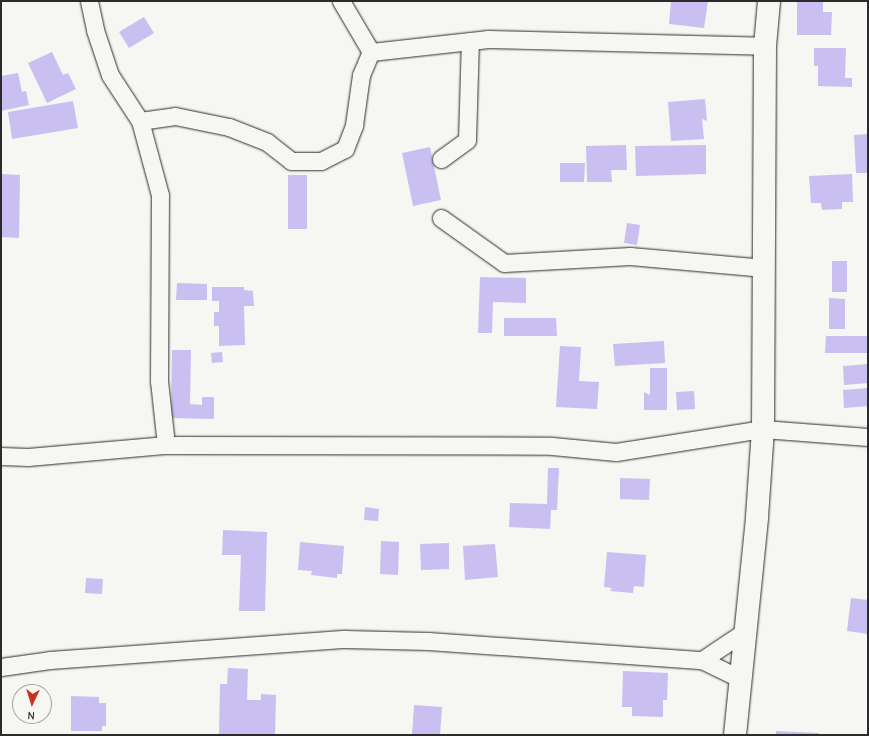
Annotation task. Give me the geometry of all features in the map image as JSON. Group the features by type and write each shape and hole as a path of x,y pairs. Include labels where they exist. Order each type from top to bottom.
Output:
{"street":[{"path":"89,1 94,30 110,75 140,121 160,195 159,381 166,445"},
{"path":"341,1 371,52"},
{"path":"735,735 763,429 765,46 769,1"},
{"path":"371,52 488,39 765,46"},
{"path":"441,159 467,140 470,41"},
{"path":"140,121 175,116 229,127 267,142 291,161 321,160 345,149 354,125 361,75 371,52"},
{"path":"441,218 504,263 630,256 764,268"},
{"path":"1,456 28,458 166,445 552,446 616,452 763,429 868,437"},
{"path":"702,660 744,632"},
{"path":"1,667 50,660 345,639 428,641 702,660 741,679"}],"building":[{"path":"671,1 708,1 704,28 669,24"},
{"path":"797,1 823,1 823,12 832,12 831,35 797,35"},
{"path":"144,17 154,33 129,48 119,32"},
{"path":"814,48 846,48 845,78 852,78 852,87 818,86 818,66 814,66"},
{"path":"52,52 63,75 68,73 76,89 47,103 28,63"},
{"path":"18,73 22,92 26,91 29,105 1,111 1,76"},
{"path":"705,99 707,121 702,119 704,139 671,141 668,102"},
{"path":"73,101 78,128 12,139 8,112"},
{"path":"868,134 868,173 856,173 854,135"},
{"path":"626,145 627,170 611,170 612,182 587,182 586,146"},
{"path":"706,145 706,174 636,176 635,146"},
{"path":"430,147 441,200 413,206 402,153"},
{"path":"560,163 585,163 584,182 560,182"},
{"path":"1,174 20,175 19,238 1,237"},
{"path":"852,174 853,202 842,202 842,209 822,210 821,203 811,203 809,176"},
{"path":"288,175 307,175 307,229 288,229"},
{"path":"627,223 640,225 637,245 624,243"},
{"path":"832,261 847,261 847,292 832,292"},
{"path":"480,277 526,278 526,303 493,302 492,333 478,333"},
{"path":"177,283 207,284 207,300 176,300"},
{"path":"212,287 244,287 244,290 253,291 254,306 244,306 245,345 219,346 219,326 214,326 214,312 219,312 219,301 212,301"},
{"path":"829,298 845,299 845,329 829,329"},
{"path":"504,318 556,318 557,336 504,336"},
{"path":"826,336 868,336 868,353 825,353"},
{"path":"664,341 665,363 615,366 613,344"},
{"path":"560,346 581,347 579,381 599,382 597,409 556,407"},
{"path":"172,350 191,350 190,404 202,405 202,397 214,397 214,419 171,418"},
{"path":"222,352 223,362 212,363 211,353"},
{"path":"868,364 868,383 844,385 843,366"},
{"path":"650,368 667,368 667,410 644,410 644,392 650,395"},
{"path":"868,388 868,406 844,408 843,390"},
{"path":"694,391 695,409 677,410 676,392"},
{"path":"548,468 559,468 557,510 551,510 550,529 509,527 510,503 547,504"},
{"path":"620,478 650,479 649,500 620,499"},
{"path":"365,507 379,509 378,521 364,520"},
{"path":"223,530 267,532 265,611 239,611 241,555 222,555"},
{"path":"381,541 399,542 398,575 380,574"},
{"path":"300,542 344,546 342,574 337,574 337,578 311,575 312,571 298,570"},
{"path":"449,543 449,569 421,570 420,544"},
{"path":"495,544 498,577 465,580 463,546"},
{"path":"607,552 646,555 644,587 634,586 633,593 610,591 612,588 604,587"},
{"path":"86,578 103,579 102,594 85,593"},
{"path":"851,598 868,600 868,634 847,631"},
{"path":"228,668 248,669 247,700 261,700 261,694 276,695 275,735 219,734 220,684 227,684"},
{"path":"623,671 668,673 667,700 663,700 663,717 632,716 632,707 622,707"},
{"path":"71,696 99,697 99,703 106,703 106,726 102,726 102,731 71,731"},
{"path":"414,705 442,707 440,735 412,735"},
{"path":"776,731 819,733 819,735 776,735"}]}
